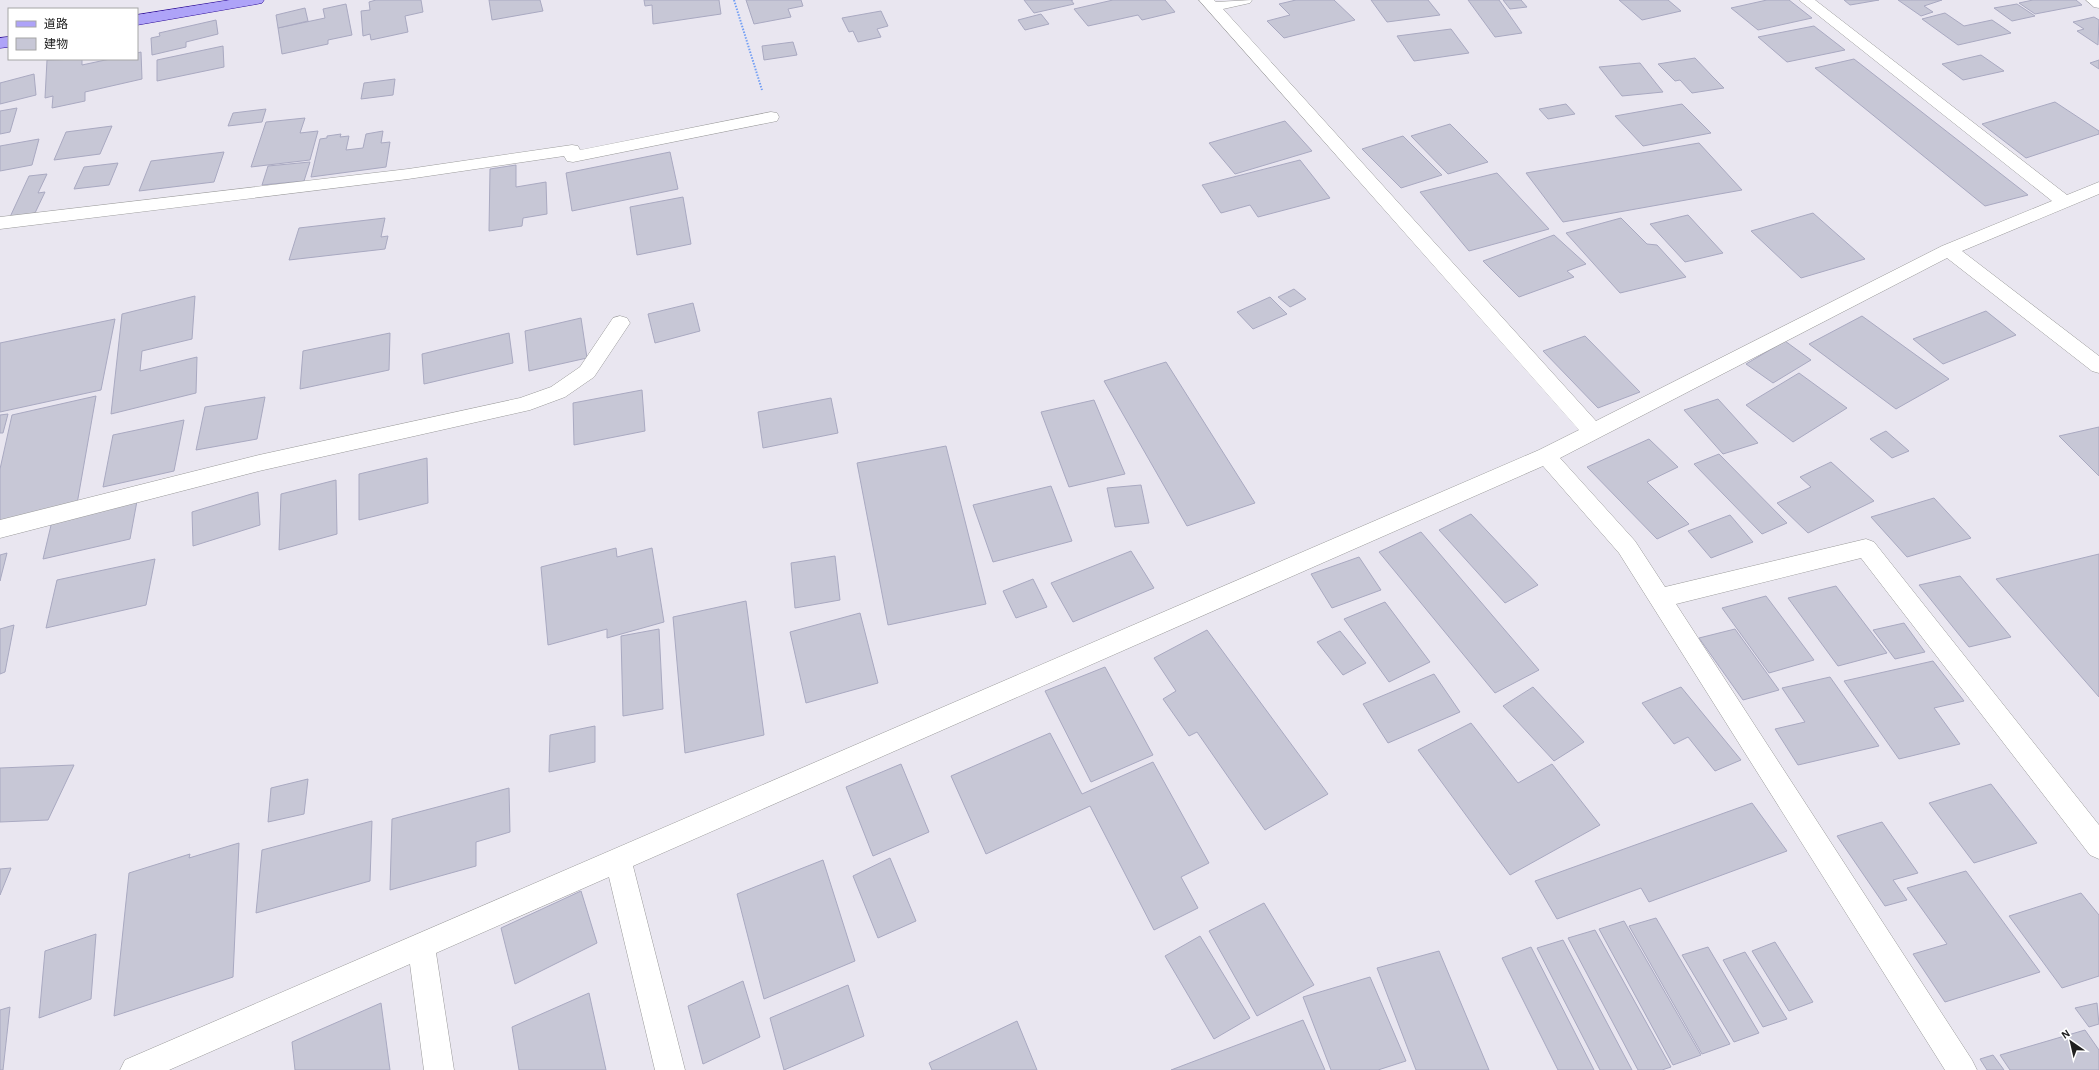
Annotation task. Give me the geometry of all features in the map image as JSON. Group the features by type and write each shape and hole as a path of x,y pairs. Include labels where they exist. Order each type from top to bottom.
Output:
{"main road":[{"path":"138,20 257,0"}],"street":[{"path":"1210,4 1244,0"},
{"path":"1806,0 2065,202"},
{"path":"2093,0 2099,4"},
{"path":"1210,4 1593,432"},
{"path":"0,223 400,175 572,150 573,157 771,117"},
{"path":"135,1070 1546,456 1948,250 2099,188"},
{"path":"1948,250 2099,366"},
{"path":"0,529 259,463 523,405 558,392 587,372 620,323"},
{"path":"1546,456 1627,547 1962,1070"},
{"path":"1659,598 1866,548 2099,846"},
{"path":"618,860 670,1070"},
{"path":"421,945 439,1070"}],"path":[{"path":"734,0 771,117"}],"building":[{"path":"376,0 421,0 423,12 405,16 408,32 371,40 370,34 363,36 361,11 370,10 369,2"},
{"path":"489,0 540,0 543,11 492,20"},
{"path":"644,0 719,0 721,14 653,24 652,5 645,6"},
{"path":"746,0 801,0 803,6 788,9 791,17 754,24"},
{"path":"1024,0 1071,0 1074,4 1034,13"},
{"path":"1113,0 1165,0 1175,12 1142,20 1138,15 1088,26 1074,9"},
{"path":"1296,0 1334,0 1355,20 1284,38 1267,21 1290,15 1279,4"},
{"path":"1371,0 1428,0 1440,15 1387,22"},
{"path":"1468,0 1499,0 1522,33 1495,37"},
{"path":"1503,0 1521,0 1527,7 1510,9"},
{"path":"1619,0 1668,0 1681,11 1642,20"},
{"path":"1767,0 1789,0 1812,18 1758,30 1731,8"},
{"path":"1844,0 1879,0 1850,5"},
{"path":"1898,0 1942,0 1924,6 1933,12 1921,16"},
{"path":"2033,0 2076,0 2082,5 2035,14 2019,3"},
{"path":"346,4 352,35 328,40 328,44 282,54 278,28 325,18 323,9"},
{"path":"2017,4 2035,16 2012,21 1994,8"},
{"path":"305,8 308,21 278,28 276,15"},
{"path":"881,11 888,26 877,29 881,37 858,42 853,31 849,32 842,18"},
{"path":"1945,13 1964,26 1992,20 2011,33 1958,45 1922,19"},
{"path":"1041,14 1049,24 1025,30 1018,20"},
{"path":"2094,17 2099,20 2098,45 2077,31 2084,29 2073,22"},
{"path":"216,20 218,34 186,42 186,47 152,55 151,38 160,36 159,33"},
{"path":"1814,26 1845,50 1787,62 1758,37"},
{"path":"1451,29 1469,53 1414,61 1397,36"},
{"path":"793,42 797,55 764,60 762,46"},
{"path":"223,46 224,67 157,81 157,60"},
{"path":"141,52 142,79 85,92 85,101 52,108 53,96 45,98 47,60 82,60 82,65 105,60 138,60 138,53"},
{"path":"1981,55 2004,71 1963,80 1942,64"},
{"path":"1695,58 1724,88 1692,93 1680,80 1675,81 1658,64"},
{"path":"1854,59 2028,195 1985,206 1815,68"},
{"path":"2099,60 2099,69 2090,63"},
{"path":"1640,63 1663,92 1622,96 1599,67"},
{"path":"34,74 36,95 0,104 0,83"},
{"path":"395,79 393,95 361,99 364,83"},
{"path":"2055,102 2099,131 2099,134 2026,158 1982,124"},
{"path":"1566,104 1575,114 1548,119 1539,109"},
{"path":"1682,104 1711,133 1643,146 1615,116"},
{"path":"17,108 10,132 0,134 0,111"},
{"path":"266,109 262,122 228,126 233,113"},
{"path":"305,118 300,133 318,131 310,160 251,167 266,122"},
{"path":"1285,121 1312,151 1235,174 1209,143"},
{"path":"1450,124 1488,162 1448,174 1411,136"},
{"path":"112,126 100,154 54,160 66,132"},
{"path":"383,131 381,143 390,142 386,167 311,177 320,139 327,138 327,136 341,134 340,137 349,136 346,150 363,148 366,134"},
{"path":"1403,136 1442,175 1401,188 1362,149"},
{"path":"39,139 32,165 0,171 0,146"},
{"path":"1699,143 1742,190 1563,222 1526,173"},
{"path":"224,152 214,182 139,191 151,161"},
{"path":"670,152 678,189 572,211 566,173"},
{"path":"1300,160 1330,198 1258,217 1250,205 1221,213 1202,185"},
{"path":"310,162 304,181 262,185 268,166"},
{"path":"118,163 109,185 74,189 84,167"},
{"path":"516,165 516,187 546,182 547,214 523,218 522,226 489,231 490,169"},
{"path":"1497,173 1549,229 1469,251 1420,192"},
{"path":"47,174 38,193 45,192 35,213 10,217 29,176"},
{"path":"683,197 691,244 637,255 630,207"},
{"path":"1813,213 1865,259 1801,278 1751,231"},
{"path":"1688,215 1723,253 1685,262 1650,224"},
{"path":"385,218 381,237 388,236 385,249 289,260 299,228"},
{"path":"1621,218 1647,244 1657,245 1686,277 1620,293 1566,233"},
{"path":"1554,235 1586,264 1567,271 1574,277 1519,297 1483,261"},
{"path":"1294,289 1306,299 1290,307 1278,297"},
{"path":"195,296 192,339 142,351 140,371 197,357 196,393 111,414 122,314"},
{"path":"1270,297 1287,314 1253,329 1237,312"},
{"path":"693,303 700,331 655,343 648,314"},
{"path":"1986,311 2016,335 1943,364 1913,339"},
{"path":"1862,316 1949,379 1896,409 1809,344"},
{"path":"581,318 587,358 529,371 525,331"},
{"path":"115,319 101,390 0,412 0,343"},
{"path":"390,333 389,370 300,389 303,351"},
{"path":"509,333 513,363 424,384 422,354"},
{"path":"1585,336 1640,392 1598,408 1543,351"},
{"path":"1785,341 1811,360 1773,383 1746,364"},
{"path":"1166,362 1255,503 1187,526 1104,381"},
{"path":"1799,373 1847,408 1793,442 1746,405"},
{"path":"642,390 645,431 574,445 573,403"},
{"path":"96,396 77,504 0,522 0,469 12,415"},
{"path":"265,397 257,439 196,450 205,407"},
{"path":"831,398 838,433 763,448 758,412"},
{"path":"1718,399 1758,443 1723,454 1684,410"},
{"path":"1094,400 1125,474 1069,487 1041,412"},
{"path":"8,414 3,433 0,433 0,415"},
{"path":"184,420 174,471 103,487 113,435"},
{"path":"2099,427 2099,476 2059,436"},
{"path":"1886,431 1909,451 1892,458 1870,439"},
{"path":"1649,439 1678,467 1647,482 1689,524 1657,539 1587,467"},
{"path":"946,446 986,604 888,625 857,463"},
{"path":"1719,454 1787,523 1762,534 1694,464"},
{"path":"427,458 428,503 359,520 359,474"},
{"path":"1831,462 1874,501 1808,533 1777,503 1811,487 1800,477"},
{"path":"336,480 337,534 279,550 281,494"},
{"path":"1141,485 1149,523 1115,527 1107,488"},
{"path":"1051,486 1072,541 993,562 973,505"},
{"path":"258,492 260,525 193,546 192,512"},
{"path":"1934,498 1971,538 1907,557 1871,517"},
{"path":"137,501 130,539 43,559 52,521"},
{"path":"1471,514 1538,585 1505,603 1439,530"},
{"path":"1730,515 1753,542 1711,558 1688,531"},
{"path":"1421,532 1539,670 1495,693 1379,552"},
{"path":"616,548 617,557 652,548 664,622 607,638 607,629 548,645 541,567"},
{"path":"1131,551 1154,588 1073,622 1051,583"},
{"path":"7,553 0,581 0,555"},
{"path":"2099,554 2099,697 1996,579"},
{"path":"835,556 840,600 795,608 791,563"},
{"path":"1359,557 1381,590 1332,608 1311,574"},
{"path":"155,559 146,605 46,628 57,580"},
{"path":"1960,576 2011,637 1969,647 1919,585"},
{"path":"1033,579 1047,607 1016,618 1003,591"},
{"path":"1836,586 1887,653 1838,666 1788,598"},
{"path":"1766,596 1814,660 1769,673 1722,608"},
{"path":"746,601 764,735 685,753 673,617"},
{"path":"1385,602 1430,662 1389,682 1344,619"},
{"path":"860,613 878,683 806,703 790,632"},
{"path":"1904,623 1925,652 1895,659 1873,630"},
{"path":"14,625 5,672 0,674 0,629"},
{"path":"659,629 663,709 623,716 621,636"},
{"path":"1735,629 1779,690 1743,700 1699,638"},
{"path":"1207,630 1328,794 1265,830 1197,732 1189,736 1163,699 1176,691 1154,658"},
{"path":"1340,631 1366,663 1343,675 1317,642"},
{"path":"1933,661 1964,701 1934,708 1960,744 1899,759 1844,681"},
{"path":"1105,667 1153,755 1091,782 1045,691"},
{"path":"1434,674 1460,712 1388,743 1363,704"},
{"path":"1830,677 1879,746 1798,765 1775,729 1805,722 1782,688"},
{"path":"1533,687 1584,742 1554,761 1503,706"},
{"path":"1681,687 1741,760 1715,771 1688,737 1674,744 1642,703"},
{"path":"1471,723 1518,783 1552,764 1600,825 1510,875 1418,750"},
{"path":"595,726 595,762 549,772 550,735"},
{"path":"1050,733 1082,794 1153,762 1209,863 1181,877 1198,908 1154,930 1090,806 986,854 951,776"},
{"path":"901,764 929,832 873,856 846,787"},
{"path":"74,765 48,820 0,822 0,768"},
{"path":"308,779 304,814 268,822 271,788"},
{"path":"1991,784 2037,843 1974,863 1929,803"},
{"path":"509,788 510,832 476,842 476,866 390,890 392,819"},
{"path":"1752,803 1787,851 1649,902 1641,888 1557,919 1535,881"},
{"path":"372,821 370,881 256,913 262,850"},
{"path":"1882,822 1918,873 1893,880 1907,900 1885,906 1837,836"},
{"path":"239,843 233,977 114,1016 129,873 190,854 189,858"},
{"path":"890,858 916,921 878,938 853,876"},
{"path":"823,860 855,961 764,999 737,894"},
{"path":"11,868 0,895 0,869"},
{"path":"1966,871 2040,972 1945,1002 1913,954 1947,944 1907,888"},
{"path":"581,891 597,943 515,984 501,928"},
{"path":"2081,893 2099,915 2099,976 2062,988 2009,916"},
{"path":"1264,903 1314,985 1257,1016 1209,931"},
{"path":"1656,918 1730,1044 1702,1054 1629,926"},
{"path":"1624,921 1701,1055 1673,1065 1599,929"},
{"path":"1595,930 1671,1067 1662,1070 1638,1070 1568,938"},
{"path":"96,934 91,999 39,1018 45,951"},
{"path":"1200,936 1250,1018 1214,1039 1165,956"},
{"path":"1563,940 1632,1070 1600,1070 1537,948"},
{"path":"1775,942 1813,1002 1789,1011 1752,951"},
{"path":"1531,947 1594,1070 1558,1070 1502,958"},
{"path":"1708,947 1759,1033 1734,1042 1682,955"},
{"path":"1439,951 1489,1070 1416,1070 1377,968"},
{"path":"1745,952 1787,1019 1763,1027 1723,960"},
{"path":"1370,977 1406,1061 1378,1070 1331,1070 1303,997"},
{"path":"743,981 760,1037 703,1064 688,1006"},
{"path":"848,985 864,1036 784,1070 770,1018"},
{"path":"589,993 606,1070 519,1070 512,1027"},
{"path":"381,1003 390,1070 295,1070 292,1042"},
{"path":"2097,1003 2099,1024 2089,1027 2075,1008"},
{"path":"10,1007 3,1070 0,1070 0,1010"},
{"path":"1303,1020 1325,1070 1171,1070"},
{"path":"1017,1021 1037,1070 932,1070 929,1063"},
{"path":"2085,1030 2099,1050 2099,1070 2010,1070 2000,1055"},
{"path":"1993,1055 2004,1070 1987,1070 1980,1059"}]}
